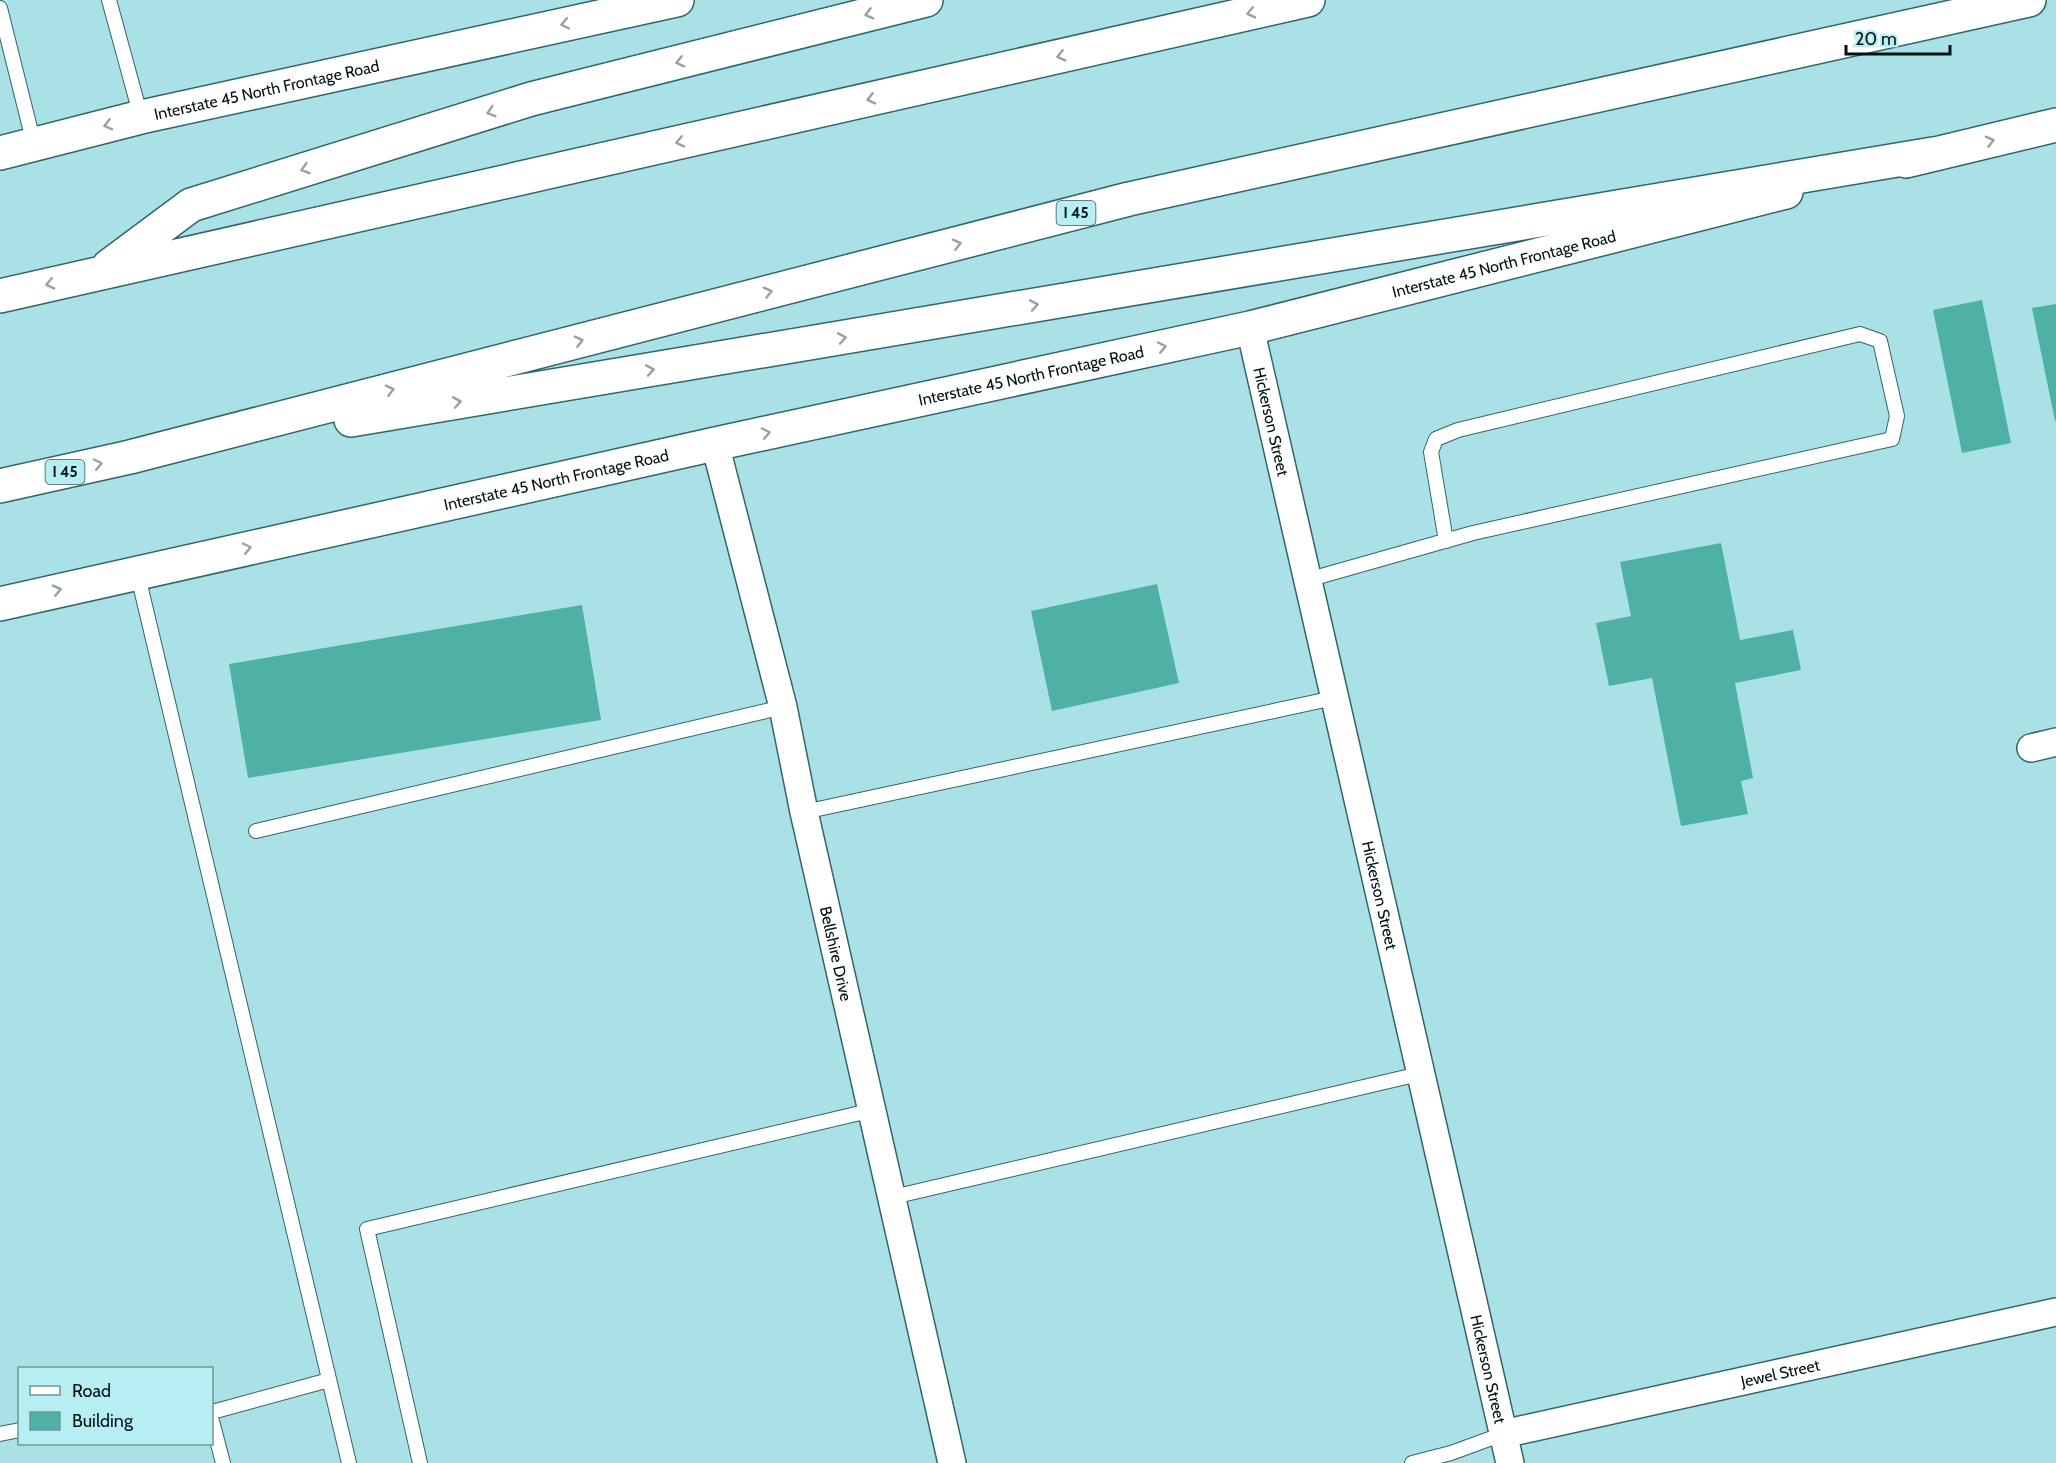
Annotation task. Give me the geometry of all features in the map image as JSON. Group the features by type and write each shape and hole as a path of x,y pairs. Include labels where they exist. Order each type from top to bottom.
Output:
{"main road":[{"name":"Interstate 45 North Frontage Road","path":"0,153 141,117 677,0"},
{"path":"100,273 191,205 531,99 926,0"},
{"path":"0,296 1308,0"},
{"name":"I 45","path":"0,486 130,457 1129,199 2029,0"},
{"name":"Interstate 45 North Frontage Road","path":"0,604 715,444 1250,328 2056,124"},
{"path":"130,457 1933,154"}],"street":[{"name":"Hickerson Street","path":"1250,328 1419,1074 1510,1463"},
{"name":"Bellshire Drive","path":"715,444 783,707 804,812 952,1463"},
{"name":"Jewel Street","path":"1503,1434 2056,1312"}],"lane":[{"path":"109,0 141,117"},
{"path":"0,8 34,144"},
{"path":"1307,580 1446,541 1473,533 1892,439 1897,416 1880,341 1860,334 1469,427 1436,439 1431,452 1446,541"},
{"path":"137,572 349,1463"},
{"path":"804,812 1334,698"},
{"path":"256,831 783,707"},
{"path":"893,1197 1419,1074"},
{"path":"420,1463 367,1229 873,1110"},
{"path":"213,1412 329,1380"},
{"path":"213,1425 223,1463"},
{"path":"0,1434 18,1430"},
{"path":"1412,1463 1451,1453 1503,1434"}],"building":[{"path":"1982,300 2011,443 1962,453 1933,310"},
{"path":"2056,304 2056,421 2055,421 2032,308"},
{"path":"1721,543 1740,640 1793,630 1801,670 1735,683 1753,778 1741,781 1748,814 1681,826 1652,678 1609,686 1596,623 1631,616 1620,562"},
{"path":"1157,584 1179,683 1052,711 1031,611"},
{"path":"582,605 601,720 248,778 229,664"}]}
